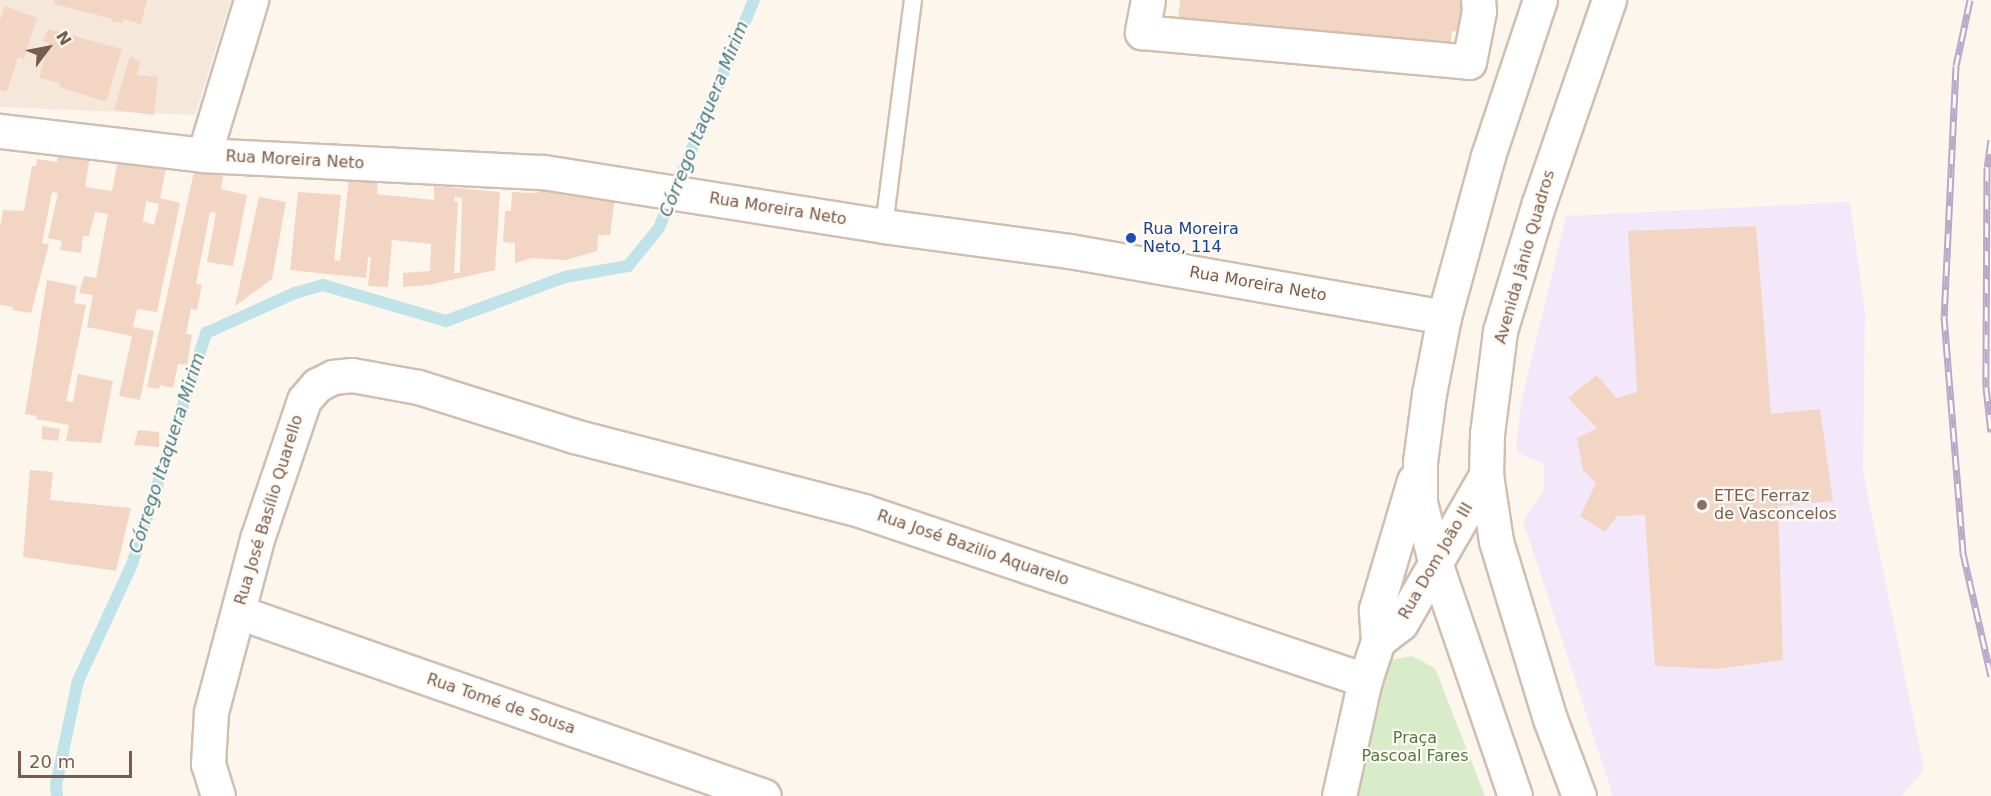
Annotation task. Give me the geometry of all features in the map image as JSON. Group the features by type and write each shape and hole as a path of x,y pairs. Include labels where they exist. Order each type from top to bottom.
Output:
{"street":[{"path":"204,155 251,0"},
{"path":"1148,0 1142,32 1469,62 1479,11 1478,0"},
{"path":"1515,796 1436,565 1420,502 1420,462 1429,394 1444,317 1488,156 1540,0"},
{"name":"Avenida Jânio Quadros","path":"1579,796 1516,613 1496,541 1486,475 1487,434 1500,331 1539,203 1609,0"},
{"name":"Rua Moreira Neto","path":"0,131 204,155 543,172 884,226 1070,251 1444,317"},
{"name":"Rua José Basílio Quarello","path":"218,796 208,764 211,712 257,540 304,400 316,385 333,377 352,375 418,387 574,436"},
{"name":"Rua José Bazilio Aquarelo","path":"574,436 863,511 1365,680"},
{"name":"Rua Dom João III","path":"1339,796 1365,680 1378,641 1376,609 1420,462"},
{"name":"Rua Dom João III","path":"1378,641 1401,623 1486,475"},
{"name":"Rua Tomé de Sousa","path":"238,612 764,796"}],"lane":[{"path":"884,226 914,0"}],"shaded area":[{"path":"0,0 231,0 195,115 0,107"},
{"name":"ETEC Ferraz de Vasconcelos","path":"1850,202 1865,312 1863,471 1924,770 1901,796 1613,796 1523,521 1544,489 1544,464 1516,452 1521,403 1566,216"}],"green space":[{"name":"Praça Pascoal Fares","path":"1412,656 1435,668 1485,796 1356,796 1380,677 1389,660"}],"building":[{"path":"55,0 147,0 141,24 123,19 122,23 112,22 113,19 54,4"},
{"path":"1180,0 1462,0 1458,32 1452,31 1450,53 1178,21"},
{"path":"5,6 37,18 24,59 18,57 7,92 0,90 0,20"},
{"path":"48,29 122,49 106,102 59,87 60,83 39,78 49,43 43,41"},
{"path":"130,56 140,62 137,75 158,77 154,115 114,110"},
{"path":"58,153 90,156 85,187 112,191 118,159 167,164 160,198 180,203 157,312 137,309 133,327 154,331 140,400 119,396 132,336 87,327 93,295 79,293 84,276 96,278 108,214 95,212 89,236 83,236 81,253 60,250 62,241 48,238 58,193 52,192 42,243 49,244 31,313 12,310 13,307 0,305 0,228 3,210 24,211 32,166 36,166 37,159 57,162","holes":["146,201 159,204 154,225 143,221"]},
{"path":"195,167 224,170 221,189 247,195 233,266 207,262 216,213 210,212 196,284 202,285 197,310 191,309 186,334 192,335 187,365 178,364 173,388 160,385 159,389 147,387"},
{"path":"349,178 378,180 377,194 434,200 434,186 500,192 495,270 429,285 403,287 403,273 430,271 431,244 392,240 388,287 368,286 371,257 368,257 366,278 290,270 298,192 341,195 334,260 340,261","holes":["455,197 462,198 460,273 454,273 458,202 454,201"]},
{"path":"540,189 565,190 564,195 605,199 605,195 615,197 610,235 598,235 597,251 566,260 532,258 515,263 515,243 503,242 505,211 511,211 512,192 537,193"},
{"path":"259,197 286,202 272,279 235,306"},
{"path":"1756,226 1771,414 1820,409 1833,501 1778,506 1783,660 1716,669 1655,666 1645,515 1617,516 1605,532 1580,516 1596,483 1583,470 1577,438 1597,428 1568,398 1597,375 1616,398 1637,392 1628,231"},
{"path":"47,280 77,286 74,303 86,305 66,401 73,402 78,374 113,381 101,443 66,441 69,425 36,419 37,416 25,414"},
{"path":"42,426 60,429 58,441 42,439"},
{"path":"138,430 159,432 159,447 134,445"},
{"path":"30,470 53,472 50,500 131,508 116,571 23,557"}],"waterway":[{"name":"Córrego Itaquera Mirim","path":"57,796 56,785 78,681 132,564 206,333 295,293 323,285 446,321 565,277 628,266 659,228 754,0"}],"railway":[{"path":"1970,0 1956,66 1944,316 1963,553 1991,676"},
{"path":"1991,140 1987,167 1986,387 1991,432"}],"place":[{"name":"Rua Moreira Neto, 114","path":"1131,238"},
{"name":"ETEC Ferraz de Vasconcelos","path":"1702,505"}]}
